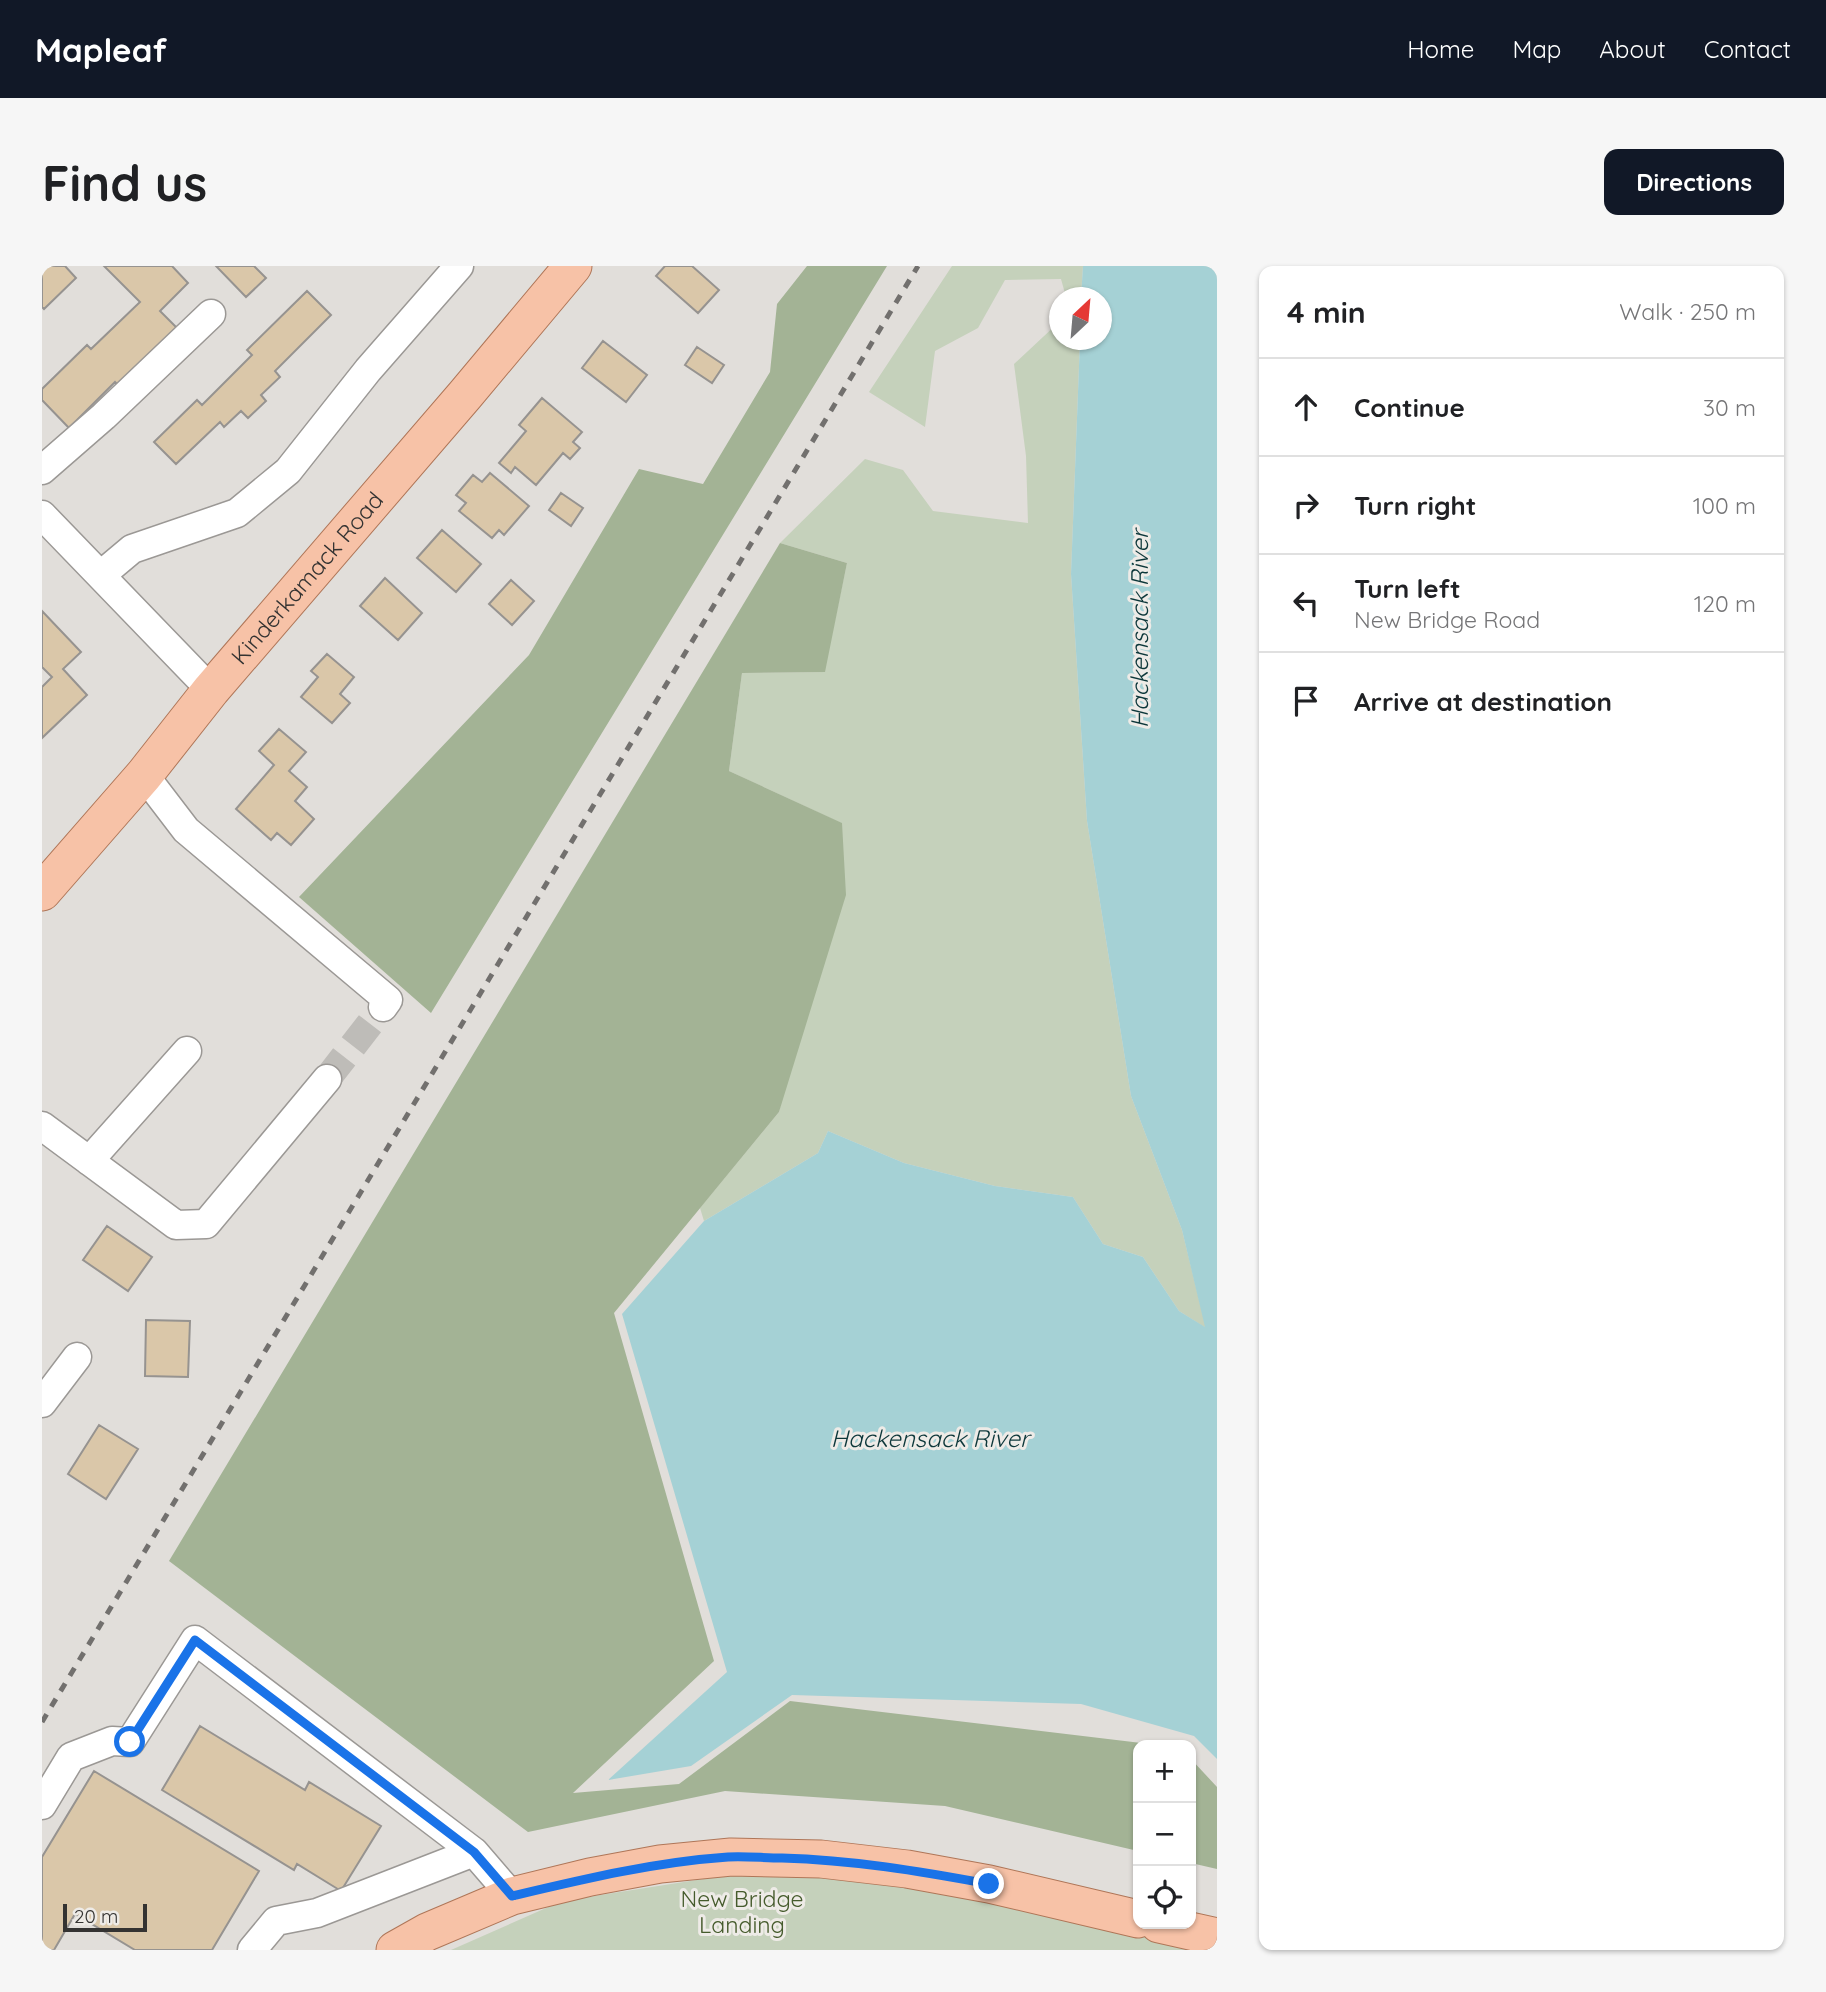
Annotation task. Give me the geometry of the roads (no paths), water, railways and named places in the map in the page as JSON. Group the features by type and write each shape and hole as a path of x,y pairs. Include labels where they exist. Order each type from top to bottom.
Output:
{"main road":[{"name":"Kinderkamack Road","path":"42,892 144,775 211,690 573,266"},
{"path":"396,1950 427,1932 512,1896 660,1864 731,1857 808,1859 907,1868 1133,1918"},
{"path":"1181,1929 1217,1937"}],"street":[{"path":"101,575 132,549 237,513 288,471 368,370 459,266"},
{"path":"42,470 104,416 211,314"},
{"path":"42,515 211,690"},
{"path":"144,775 186,830 388,1000 383,1007"},
{"path":"89,1161 187,1051"},
{"path":"42,1126 176,1225 206,1224 327,1079"},
{"path":"42,1403 77,1357"},
{"path":"42,1805 71,1757 112,1741 130,1742 195,1640 474,1852 512,1896"},
{"path":"252,1950 276,1921 317,1913 474,1852"}],"water":[{"name":"Hackensack River","path":"1083,266 1217,266 1217,1759 1194,1736 1081,1704 792,1695 691,1766 608,1780 727,1672 622,1314 704,1221 818,1153 828,1131 904,1163 995,1186 1073,1197 1103,1244 1143,1257 1179,1311 1205,1327 1182,1230 1131,1096 1087,821 1071,574 1080,350 1112,350 1112,287 1082,287"}],"tunnel":[{"path":"327,1079 383,1007"}],"railway":[{"path":"42,1722 918,266"}],"park label":[{"name":"New Bridge Landing","path":"742,1912"}]}
